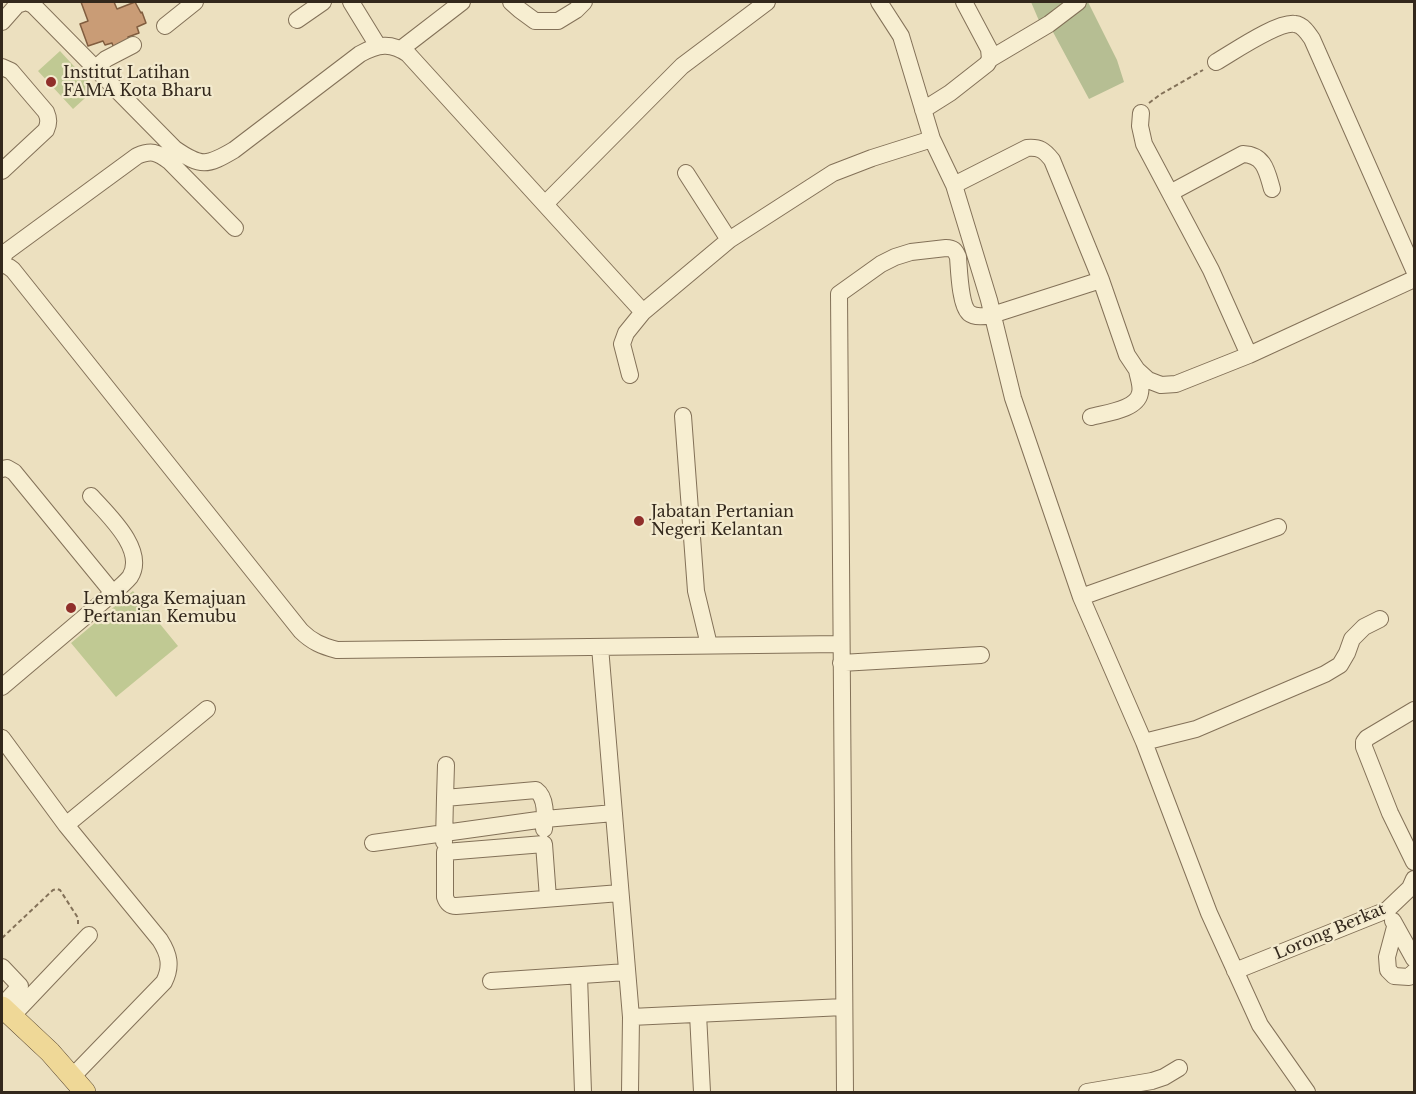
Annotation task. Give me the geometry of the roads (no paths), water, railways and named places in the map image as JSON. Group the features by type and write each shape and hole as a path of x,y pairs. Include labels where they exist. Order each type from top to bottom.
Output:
{"main road":[{"path":"5,1010 50,1052 79,1084"}],"street":[{"path":"165,26 195,2"},
{"path":"297,20 323,2"},
{"path":"351,2 378,46"},
{"path":"401,49 462,2"},
{"path":"510,2 535,21 558,21 584,2"},
{"path":"545,204 682,66 767,2"},
{"path":"879,2 901,36 932,139 954,185 992,315 1013,398 1081,597 1144,742 1209,913 1235,971 1260,1025 1307,1092"},
{"path":"964,2 988,49 990,59"},
{"path":"923,110 950,93 987,64 990,59 1049,24 1078,2"},
{"path":"2,22 21,3 33,5 175,149 188,158 202,163 217,160 234,150 360,54 378,46 401,49 643,312"},
{"path":"1216,62 1271,30 1286,24 1298,24 1306,30 1414,270"},
{"path":"96,69 106,59 133,45"},
{"path":"2,67 11,71 49,118 46,130 2,171"},
{"path":"1141,113 1140,126 1144,144 1211,270 1249,355"},
{"path":"630,375 622,344 626,333 643,312 729,240 832,173 932,139"},
{"path":"954,185 1027,148 1037,147 1046,153 1052,160 1101,280 1127,355 1137,370 1148,380 1161,385 1176,384 1249,355 1414,279"},
{"path":"2,259 6,252 137,156 147,152 162,156 236,228"},
{"path":"1170,193 1243,154 1252,154 1260,159 1272,189"},
{"path":"686,173 729,240"},
{"path":"845,1092 839,294 881,264 895,257 911,252 951,248 958,257 965,309 974,316 992,315 1101,280"},
{"path":"2,264 13,270 301,631 322,646 337,650 841,644"},
{"path":"1091,417 1127,408 1134,404 1141,391 1137,370"},
{"path":"683,416 696,591 709,645"},
{"path":"2,469 8,468 14,472 113,593"},
{"path":"2,687 123,585 131,575 134,559 131,546 120,528 92,496"},
{"path":"1081,597 1278,527"},
{"path":"1144,742 1196,729 1325,674 1340,664 1352,639 1364,627 1380,619"},
{"path":"600,647 631,1017 630,1092"},
{"path":"842,663 981,655"},
{"path":"66,825 207,710"},
{"path":"1414,710 1367,738 1364,747 1390,813 1414,862"},
{"path":"2,738 66,825 160,940 168,956 168,974 164,982 79,1084"},
{"path":"446,765 444,833 445,897 448,904 452,906 620,892"},
{"path":"445,798 536,790 540,792 543,799 549,898"},
{"path":"373,843 544,819 614,813"},
{"path":"445,852 544,844"},
{"name":"Lorong Berkat","path":"1235,971 1387,910 1410,888 1414,879"},
{"path":"1387,910 1414,959"},
{"path":"1395,927 1387,957 1388,970 1395,976 1409,977 1414,972"},
{"path":"5,1010 84,929"},
{"path":"2,967 20,986 5,1010"},
{"path":"491,981 627,972"},
{"path":"579,976 583,1092"},
{"path":"631,1017 844,1007"},
{"path":"698,1014 702,1092"},
{"path":"1088,1092 1152,1081 1179,1068"}],"place":[{"name":"Institut Latihan FAMA Kota Bharu","path":"51,82"},
{"name":"Jabatan Pertanian Negeri Kelantan","path":"639,521"},
{"name":"Lembaga Kemajuan Pertanian Kemubu","path":"71,608"}]}
